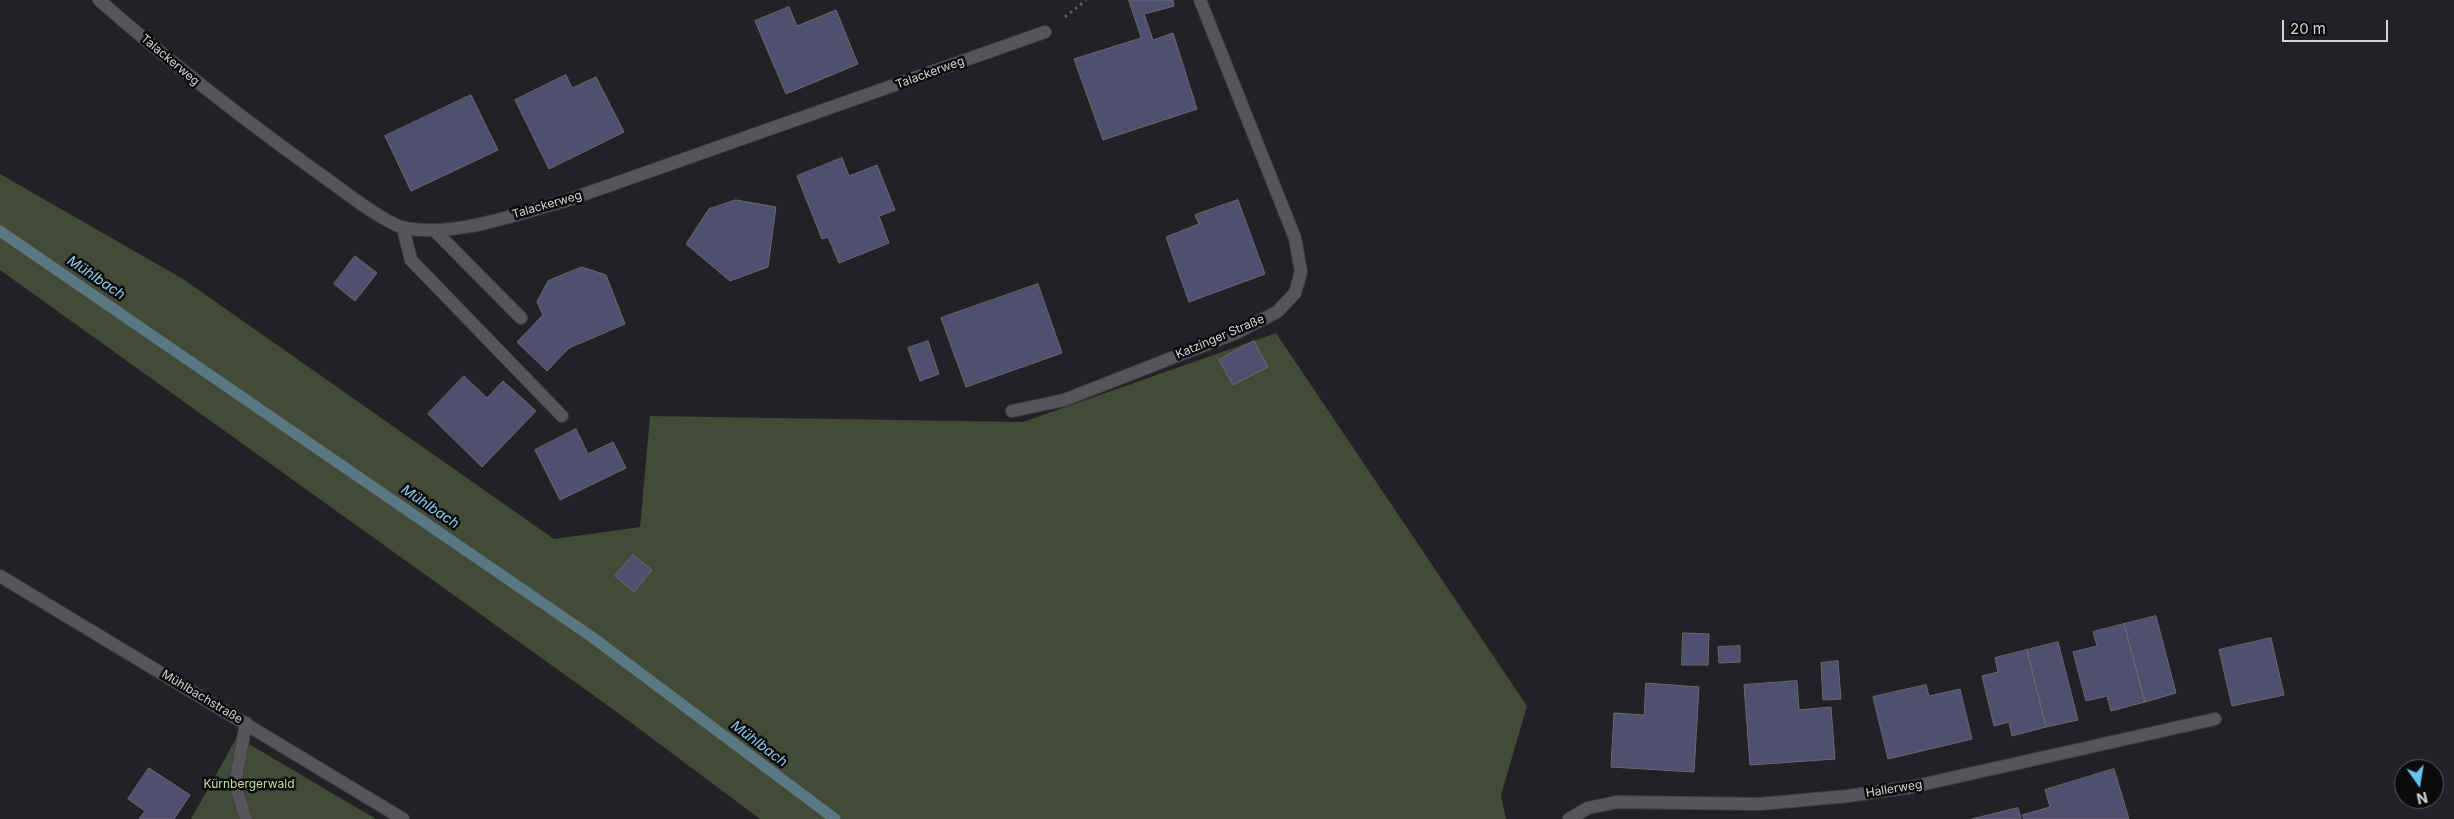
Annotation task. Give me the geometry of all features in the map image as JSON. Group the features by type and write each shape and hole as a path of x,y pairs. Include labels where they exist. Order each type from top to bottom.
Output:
{"street":[{"name":"Talackerweg","path":"99,0 211,94 357,201 403,228 435,231 494,220 568,200 1045,32"},
{"name":"Katzinger Straße","path":"1012,411 1064,400 1236,333 1277,312 1295,294 1301,272 1295,238 1200,0"},
{"path":"403,228 412,260 562,416"},
{"path":"435,231 522,318"},
{"name":"Mühlbachstraße","path":"0,576 403,819"},
{"name":"Hallerweg","path":"1569,819 1588,808 1617,802 1760,804 1848,796 1911,787 2215,719"},
{"path":"246,723 235,784 246,819"}],"green space":[{"path":"0,174 183,279 554,539 640,527 650,416 1023,422 1276,333 1527,706 1501,795 1506,819 760,819 614,710 0,270"},
{"name":"Kürnbergerwald","path":"237,737 376,819 191,819"}],"building":[{"path":"1129,0 1173,0 1174,6 1144,14 1153,40 1173,33 1197,109 1103,140 1074,59 1141,38"},
{"path":"789,7 797,26 836,10 858,64 786,94 755,21"},
{"path":"566,75 572,88 596,77 624,132 549,169 515,100"},
{"path":"471,95 498,150 411,191 385,136"},
{"path":"842,158 849,176 877,165 895,210 879,216 889,243 839,263 828,237 822,239 797,176"},
{"path":"736,200 776,207 768,267 730,281 686,244 709,209"},
{"path":"1238,200 1265,274 1189,302 1166,237 1199,224 1195,215"},
{"path":"355,256 377,273 355,301 334,284"},
{"path":"582,267 606,275 625,324 569,348 547,371 517,342 543,315 537,302 548,281"},
{"path":"1038,284 1062,353 966,387 941,318"},
{"path":"928,341 939,374 920,381 908,348"},
{"path":"1254,341 1268,367 1233,385 1219,360"},
{"path":"464,376 487,398 503,381 536,411 482,467 428,414"},
{"path":"576,429 588,454 613,442 626,468 560,500 535,450"},
{"path":"633,555 652,570 634,592 615,576"},
{"path":"2156,616 2176,693 2145,702 2124,624"},
{"path":"2124,624 2145,702 2111,711 2107,696 2086,701 2073,652 2097,646 2093,632"},
{"path":"1683,633 1709,634 1708,665 1682,665"},
{"path":"2271,638 2284,695 2232,706 2219,650"},
{"path":"2058,642 2078,720 2046,727 2027,650"},
{"path":"1740,646 1740,662 1719,663 1718,647"},
{"path":"2027,650 2046,727 2012,736 2009,722 1994,726 1982,676 1998,672 1995,658"},
{"path":"1838,661 1841,699 1823,700 1821,663"},
{"path":"1797,681 1799,710 1831,707 1835,759 1750,765 1744,685"},
{"path":"1646,683 1699,687 1694,772 1611,767 1614,713 1644,715"},
{"path":"1926,685 1929,696 1960,689 1972,739 1888,759 1873,697"},
{"path":"149,768 190,795 174,819 139,819 145,811 128,799"},
{"path":"2114,769 2129,819 2024,819 2022,815 2050,807 2045,790"},
{"path":"2018,808 2021,819 1972,819"}],"waterway":[{"name":"Mühlbach","path":"0,231 592,637 835,819"}]}
